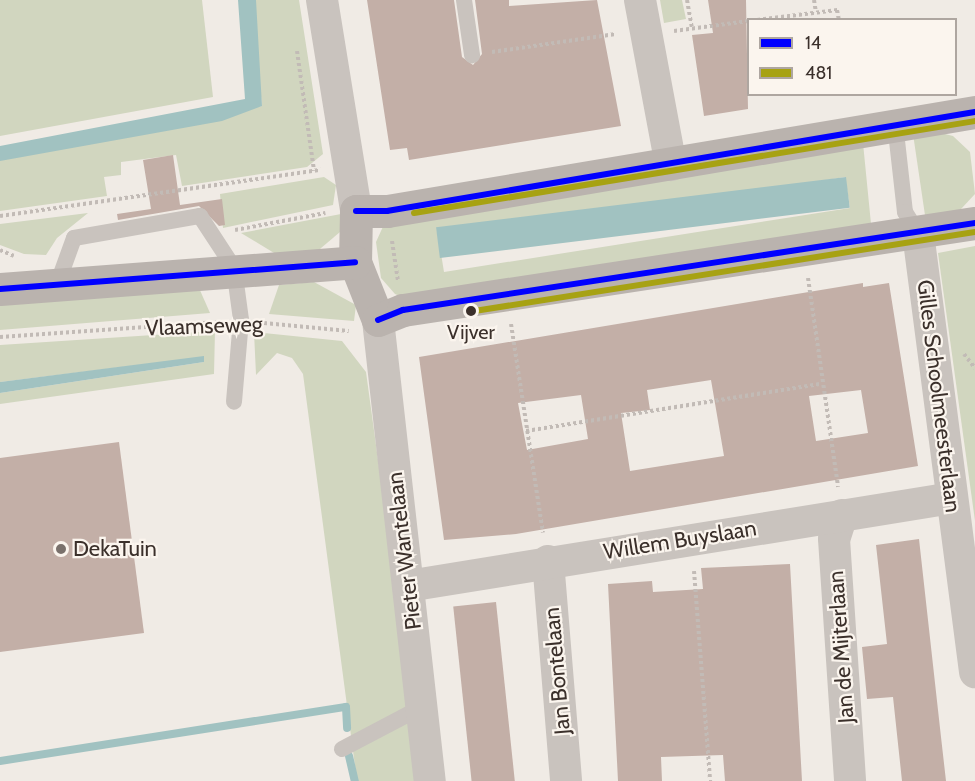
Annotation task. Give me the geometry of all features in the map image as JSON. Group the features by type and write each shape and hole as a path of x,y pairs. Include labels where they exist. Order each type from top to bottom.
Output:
{"street":[{"path":"322,0 348,165 372,211 355,262"},
{"path":"640,0 671,165"},
{"path":"372,211 671,165 895,123 975,112"},
{"path":"355,262 390,315 804,248 975,223"},
{"name":"Gilles Schoolmeesterlaan","path":"918,233 975,672"},
{"path":"0,289 234,268 355,262"},
{"name":"Pieter Wantelaan","path":"390,315 408,586 430,781"},
{"name":"Willem Buyslaan","path":"408,586 691,537 952,498"},
{"name":"Jan de Mijterlaan","path":"842,515 834,539 850,781"},
{"name":"Jan Bontelaan","path":"548,561 566,781"}],"lane":[{"path":"464,0 472,55"},
{"name":"Gilles Schoolmeesterlaan","path":"895,123 905,212 918,233"},
{"path":"57,285 74,238 200,216 234,268 241,321 234,402"},
{"path":"342,749 422,708"}],"path":[{"path":"687,0 692,28"},
{"path":"814,0 816,12"},
{"path":"772,18 837,10 839,18"},
{"path":"472,55 747,21"},
{"path":"296,46 314,171"},
{"path":"0,216 348,165"},
{"path":"372,211 390,315"},
{"path":"804,248 821,384 842,515"},
{"path":"507,296 526,431 548,561"},
{"name":"Vlaamseweg","path":"0,337 241,321 356,331 390,315"},
{"path":"526,431 821,384"},
{"path":"691,537 710,781"}],"green space":[{"path":"0,0 202,0 213,97 0,136"},
{"path":"251,0 299,0 323,154 307,167 182,186 176,155 121,162 121,175 104,177 107,196 0,211 0,155 262,106"},
{"path":"660,0 682,0 686,19 664,23"},
{"path":"937,132 953,136 970,152 975,194 961,209 926,222 913,134"},
{"path":"863,143 872,234 414,302 395,294 381,278 376,242 386,220","holes":["845,177 850,208 444,272 439,241"]},
{"path":"324,177 336,185 333,205 223,228 220,194"},
{"path":"88,213 57,238 46,255 24,254 0,245 0,224"},
{"path":"341,214 340,232 314,254 279,256 241,233"},
{"path":"975,246 975,521 938,253"},
{"path":"314,282 356,305 354,321 269,314 279,285"},
{"path":"199,288 210,313 0,330 0,301"},
{"path":"215,331 214,374 0,404 0,393 204,362 204,357 0,382 0,345"},
{"path":"254,332 342,341 366,372 422,781 357,781 303,374 292,358 277,353 256,375"}],"water":[{"path":"238,0 256,0 262,106 222,121 0,161 0,146 245,99"},
{"path":"846,177 850,208 440,258 436,227"},
{"path":"204,356 204,362 0,393 0,382"}],"building":[{"path":"367,0 454,0 462,57 473,65 482,54 475,0 509,0 509,6 597,0 621,126 409,160 407,148 390,150"},
{"path":"708,0 746,0 748,109 704,116 692,35 713,33"},
{"path":"173,155 180,205 222,199 225,225 219,226 199,206 118,220 117,214 151,209 143,160"},
{"path":"863,283 863,287 889,283 918,466 516,534 444,540 419,357","holes":["711,380 724,456 630,471 621,413 650,410 647,390","861,390 868,433 816,441 809,396","581,395 588,439 527,450 518,403"]},
{"path":"119,442 144,633 0,652 0,458"},
{"path":"919,539 946,781 902,781 893,697 867,699 862,647 887,644 876,545"},
{"path":"790,564 802,781 725,781 723,755 661,757 662,781 618,781 608,584 652,581 653,592 703,589 701,568"},
{"path":"496,602 515,781 472,781 453,606"}],"waterway":[{"path":"0,761 346,707 347,728"},
{"path":"349,756 355,781"}],"transit line":[{"name":"14","path":"356,211 387,211 975,112"},
{"name":"481","path":"414,213 975,121"},
{"name":"14","path":"378,320 403,310 975,223"},
{"name":"481","path":"468,312 975,232"},
{"name":"14","path":"0,289 355,262"}],"place":[{"name":"Vijver","path":"471,311"},
{"name":"DekaTuin","path":"61,549"}]}
